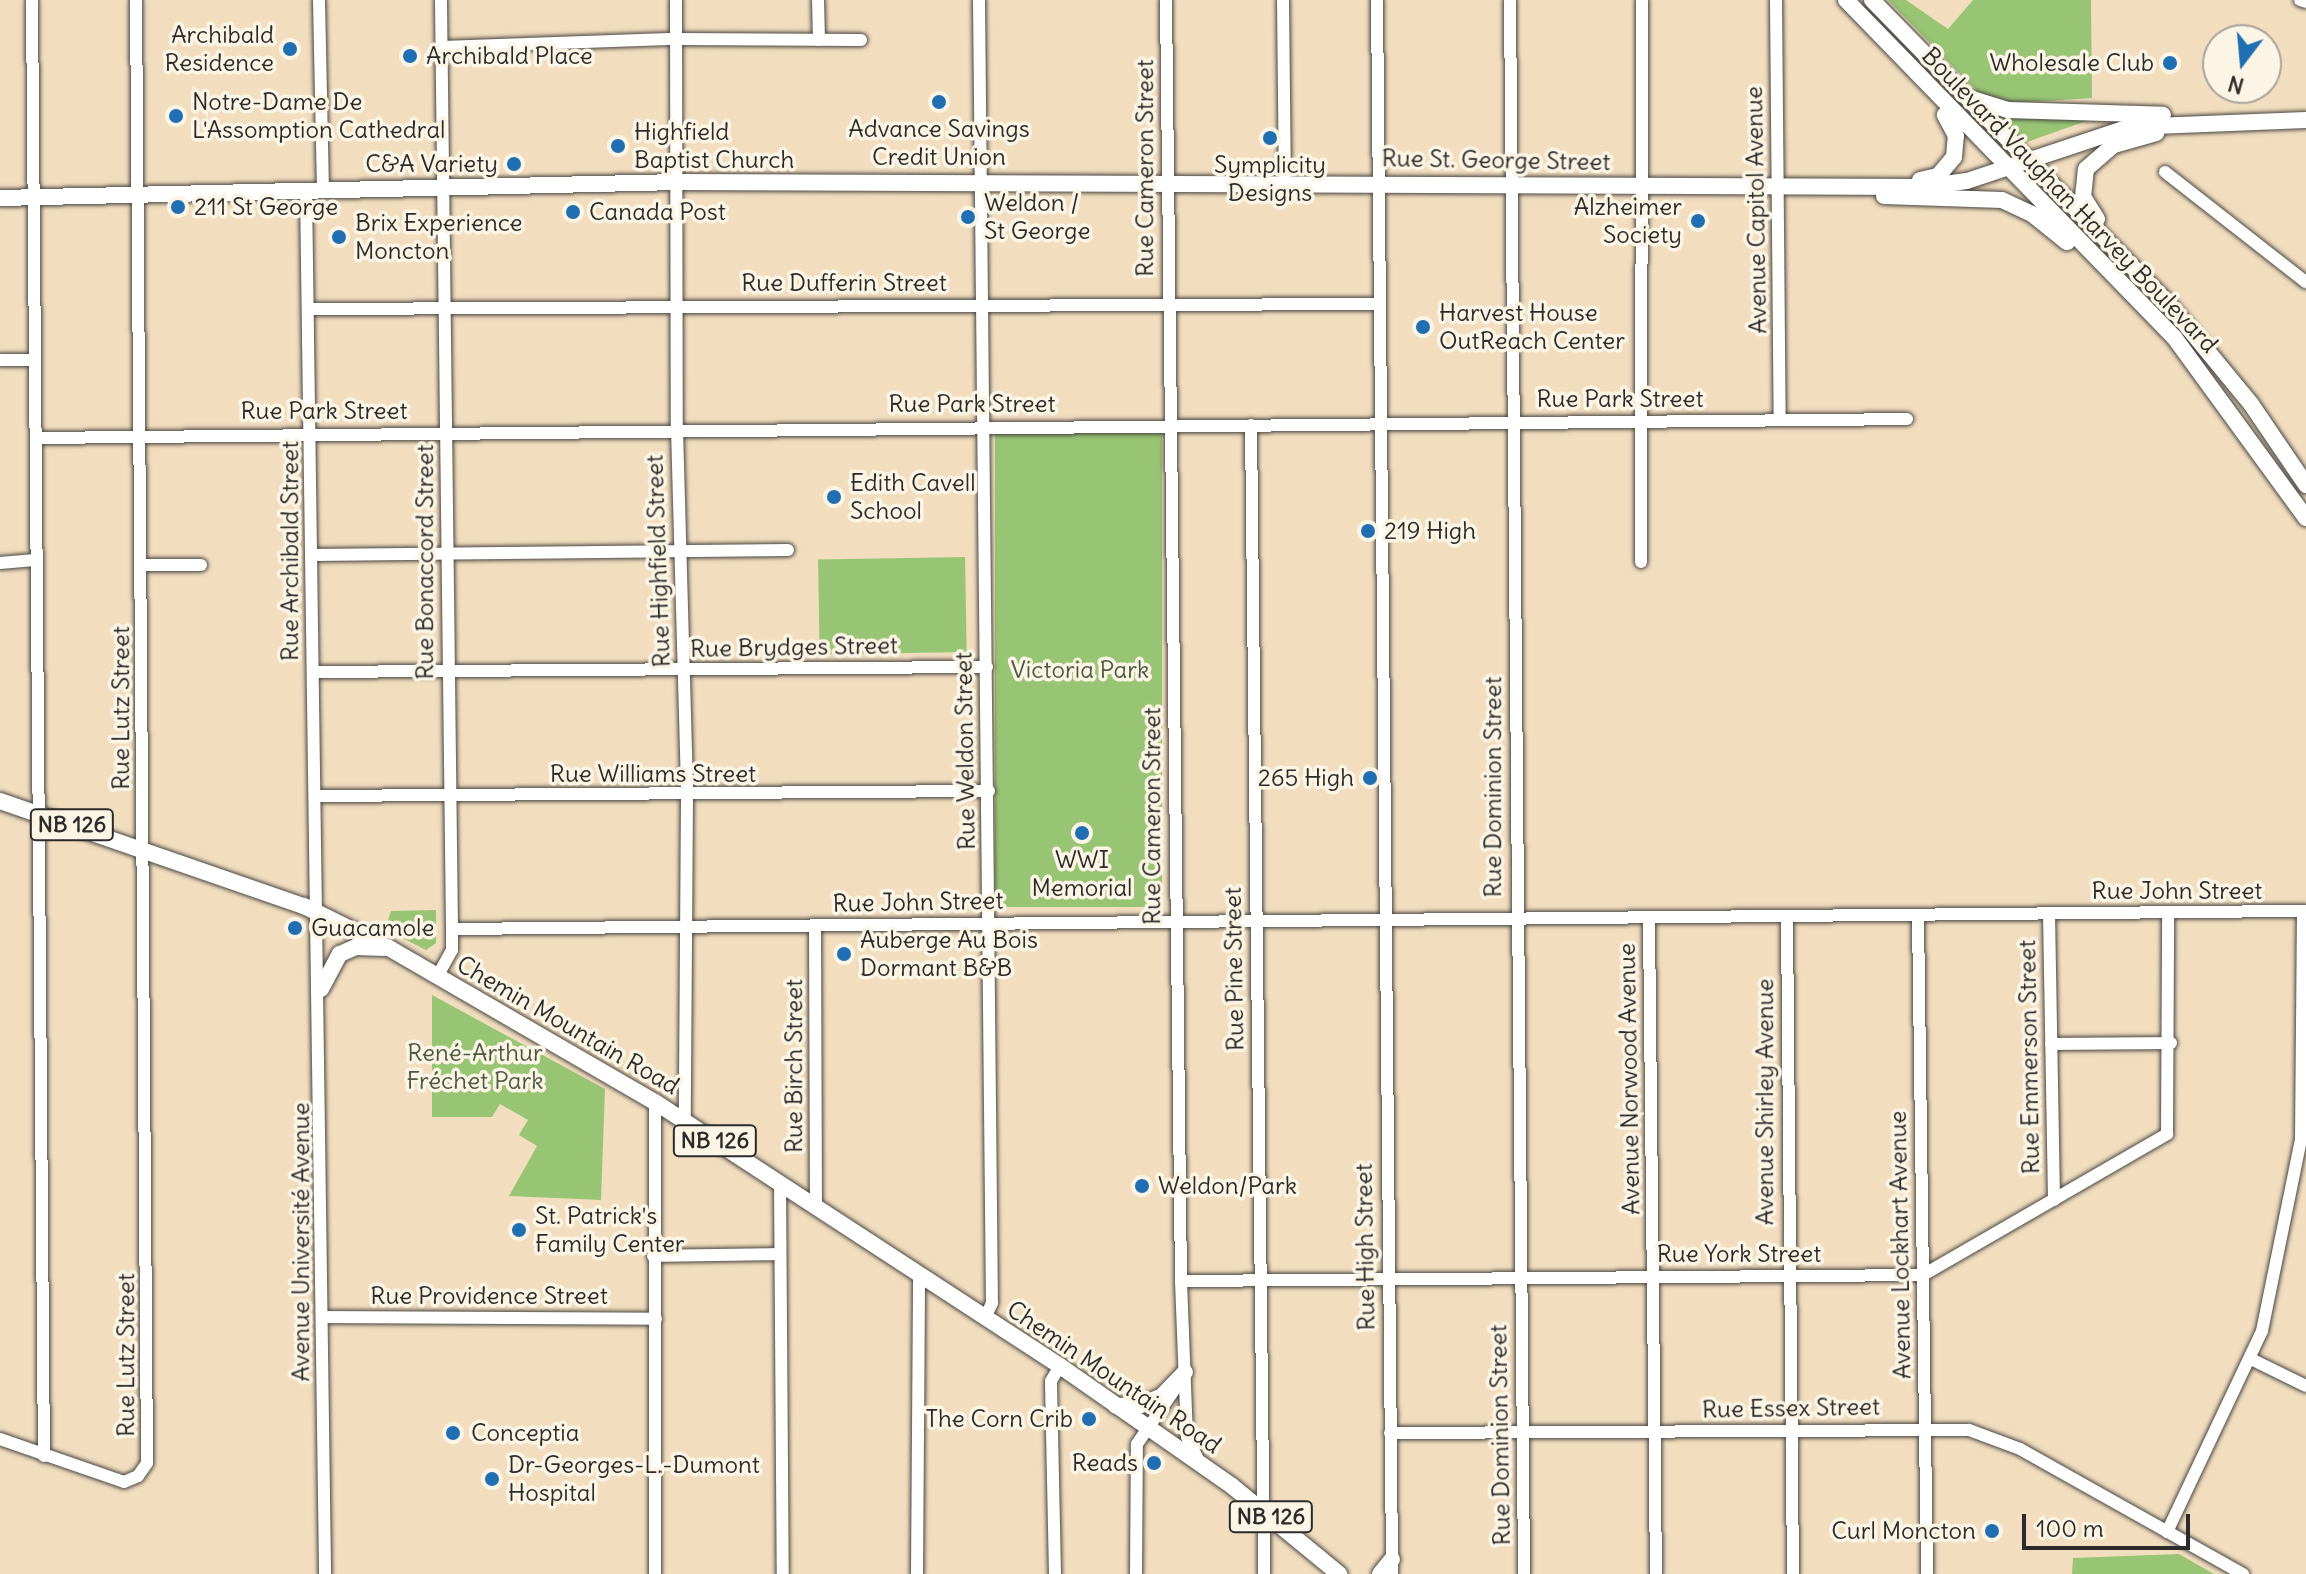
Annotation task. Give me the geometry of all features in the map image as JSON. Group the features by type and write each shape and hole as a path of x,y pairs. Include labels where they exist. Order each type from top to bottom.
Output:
{"main road":[{"name":"Boulevard Vaughan Harvey Boulevard","path":"1846,0 1914,75 2158,321 2221,394 2306,518"},
{"name":"Boulevard Vaughan Harvey Boulevard","path":"1872,0 1960,94 2119,250 2219,363 2306,485"},
{"path":"1843,188 1930,179 1952,161 1954,130 1914,75"},
{"path":"1960,94 2001,110 2260,121 2306,120"},
{"name":"Rue St. George Street","path":"0,198 677,182 1513,183 1843,188 1947,185 2129,127 2260,121"},
{"path":"2119,250 2083,197 2083,175 2097,157 2140,136 2260,121"},
{"path":"1843,188 1894,198 2012,203 2040,219 2158,321"},
{"name":"Chemin Mountain Road","path":"0,801 315,911 389,948 655,1102 1060,1366 1201,1464 1339,1574"},
{"path":"321,989 340,954 356,947 389,948"},
{"path":"1116,1406 1141,1405 1162,1396 1185,1372"},
{"path":"1380,1574 1392,1566"}],"street":[{"path":"0,1439 44,1456 32,0"},
{"name":"Rue Lutz Street","path":"44,1456 124,1482 138,1476 147,1463 143,565 136,0"},
{"name":"Rue Archibald Street","path":"315,911 317,796 311,555 310,309 319,0"},
{"name":"Rue Bonaccord Street","path":"437,977 452,950 441,0"},
{"name":"Rue Highfield Street","path":"676,0 677,429 687,796 685,1121"},
{"path":"818,0 819,40"},
{"name":"Rue Weldon Street","path":"979,0 992,1303 985,1318"},
{"name":"Rue Cameron Street","path":"1166,0 1174,921 1181,1281 1187,1437 1201,1464"},
{"path":"1283,0 1285,182"},
{"name":"Rue High Street","path":"1377,0 1392,1566"},
{"name":"Rue Dominion Street","path":"1510,0 1520,1431 1524,1574"},
{"path":"1641,562 1642,0"},
{"name":"Avenue Capitol Avenue","path":"1776,0 1780,420"},
{"path":"442,47 676,39 861,40"},
{"path":"2165,172 2306,282"},
{"name":"Rue Dufferin Street","path":"310,309 1378,304"},
{"path":"0,360 35,360"},
{"name":"Rue Park Street","path":"37,438 985,425 1907,419"},
{"name":"Rue Pine Street","path":"1251,425 1254,922 1264,1574"},
{"path":"311,555 680,547 788,550"},
{"path":"0,563 35,560"},
{"path":"143,565 201,565"},
{"name":"Rue Brydges Street","path":"313,672 987,667"},
{"name":"Rue Williams Street","path":"317,796 449,798 989,791"},
{"name":"Avenue Université Avenue","path":"315,911 321,989 325,1574"},
{"path":"2167,1532 2253,1360 2301,1139 2305,912"},
{"name":"Rue John Street","path":"452,929 2305,912"},
{"name":"Rue Emmerson Street","path":"2049,913 2054,1200"},
{"path":"2051,1044 2171,1043 2168,913"},
{"name":"Avenue Lockhart Avenue","path":"1918,915 1927,1574"},
{"name":"Avenue Shirley Avenue","path":"1787,918 1793,1574"},
{"name":"Avenue Norwood Avenue","path":"1649,920 1656,1574"},
{"name":"Rue Birch Street","path":"815,925 816,1206"},
{"name":"Rue York Street","path":"1181,1281 1923,1275 2167,1134 2171,1043"},
{"path":"655,1102 655,1574"},
{"path":"780,1183 783,1574"},
{"path":"653,1256 779,1254"},
{"path":"917,1574 919,1275"},
{"name":"Rue Providence Street","path":"323,1317 656,1319"},
{"path":"2253,1360 2306,1386"},
{"path":"1055,1574 1051,1381 1060,1366"},
{"path":"1136,1574 1137,1444 1185,1372"},
{"name":"Rue Essex Street","path":"1390,1433 1924,1429 1986,1434 2243,1574"}],"green space":[{"path":"1888,0 1906,0 1948,29 1973,0 2091,0 2092,98 2013,103 1982,96"},
{"path":"2003,116 2089,120 2024,143 2002,122"},
{"name":"Victoria Park","path":"995,433 1162,433 1162,907 995,907"},
{"path":"965,557 967,652 820,655 818,560"},
{"path":"436,910 436,943 426,950 379,926 387,923 391,911"},
{"name":"René-Arthur Fréchet Park","path":"432,995 605,1089 601,1200 509,1196 537,1146 519,1135 528,1120 500,1104 492,1117 432,1117"},
{"path":"2179,1554 2214,1574 2072,1574 2073,1558"}],"place":[{"name":"Archibald Residence","path":"290,49"},
{"name":"Archibald Place","path":"410,56"},
{"name":"Wholesale Club","path":"2170,63"},
{"name":"Advance Savings Credit Union","path":"939,102"},
{"name":"Notre-Dame De L'Assomption Cathedral","path":"176,116"},
{"name":"Symplicity Designs","path":"1270,138"},
{"name":"Highfield Baptist Church","path":"618,146"},
{"name":"C&A Variety","path":"514,164"},
{"name":"211 St George","path":"178,207"},
{"name":"Canada Post","path":"573,212"},
{"name":"Weldon / St George","path":"968,217"},
{"name":"Alzheimer Society","path":"1698,221"},
{"name":"Brix Experience Moncton","path":"339,237"},
{"name":"Harvest House OutReach Center","path":"1423,327"},
{"name":"Edith Cavell School","path":"834,497"},
{"name":"219 High","path":"1368,531"},
{"name":"265 High","path":"1370,778"},
{"name":"WWI Memorial","path":"1082,833"},
{"name":"Guacamole","path":"295,928"},
{"name":"Auberge Au Bois Dormant B&B","path":"844,954"},
{"name":"Weldon/Park","path":"1142,1186"},
{"name":"St. Patrick's Family Center","path":"519,1230"},
{"name":"The Corn Crib","path":"1089,1419"},
{"name":"Conceptia","path":"453,1433"},
{"name":"Reads","path":"1154,1463"},
{"name":"Dr-Georges-L.-Dumont Hospital","path":"492,1479"},
{"name":"Curl Moncton","path":"1992,1531"}]}
